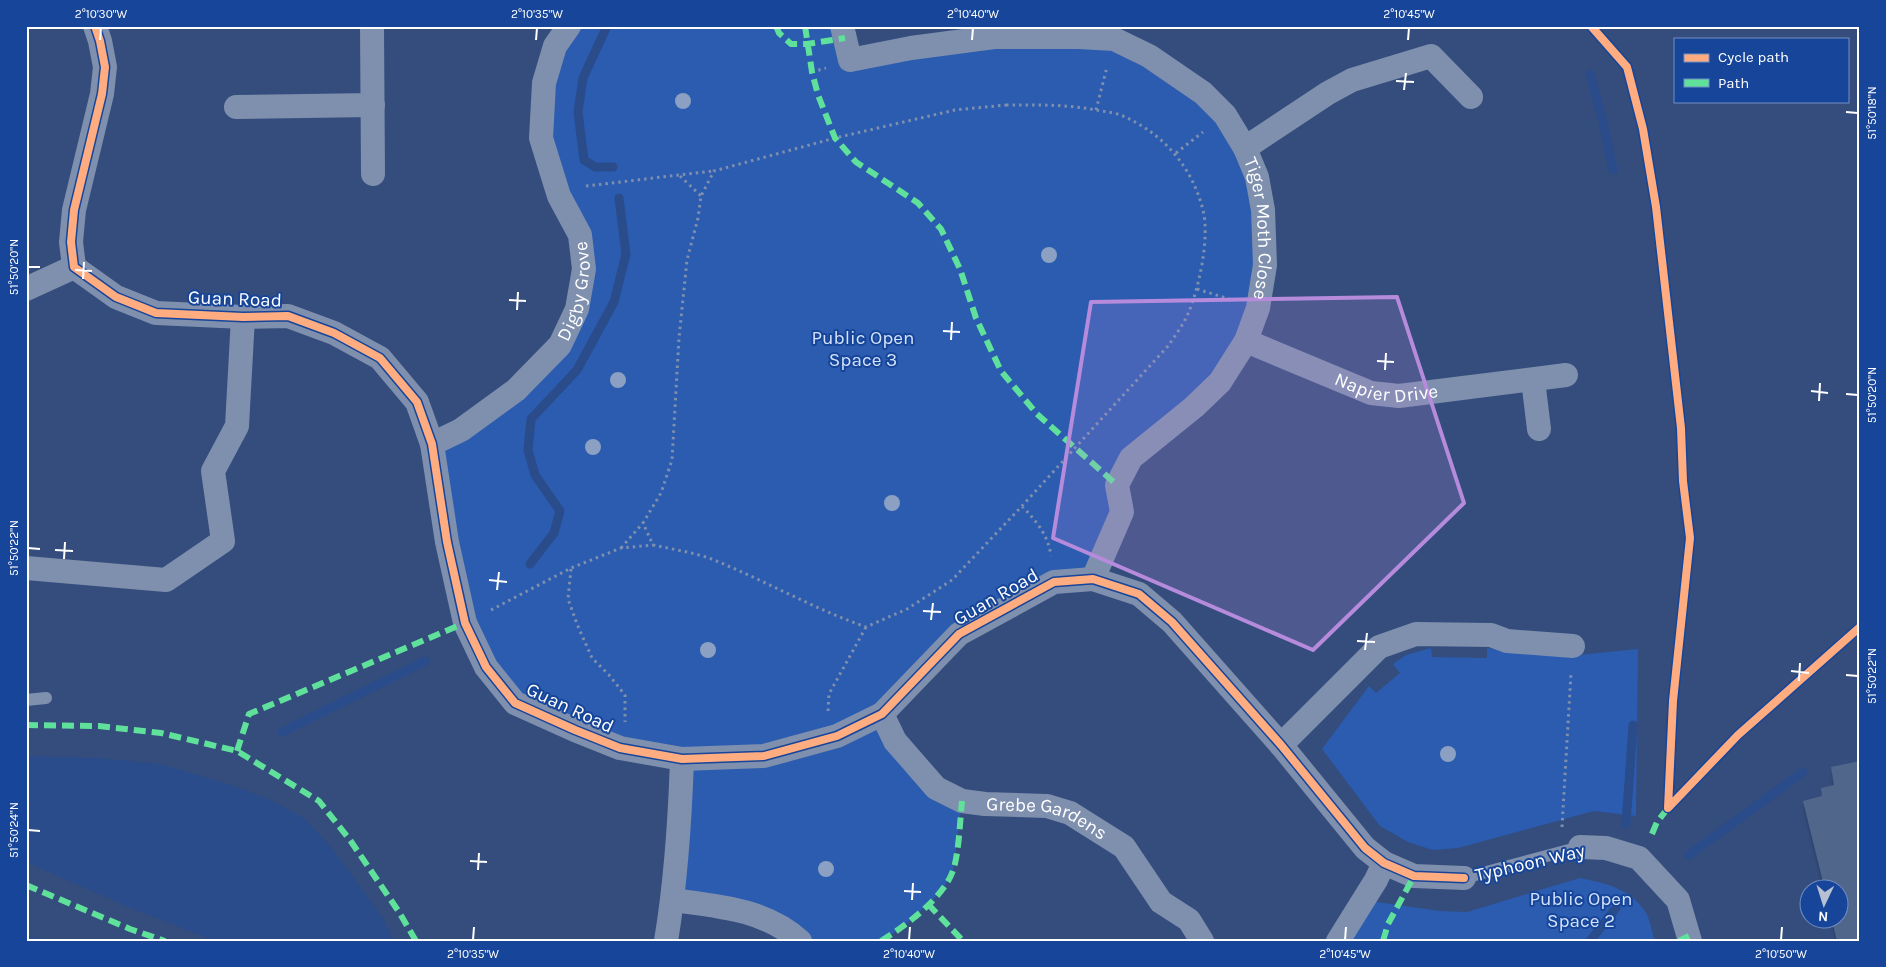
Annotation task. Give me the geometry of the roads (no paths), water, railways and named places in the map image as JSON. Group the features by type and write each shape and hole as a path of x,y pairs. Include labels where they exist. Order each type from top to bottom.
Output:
{"street":[{"path":"26,289 74,267 71,242 74,210 102,94 105,67 95,26"},
{"path":"372,26 373,174"},
{"name":"Digby Grove","path":"432,444 461,430 516,390 560,345 577,309 584,269 580,235 559,196 541,138 544,83 555,46 569,26"},
{"name":"Tiger Moth Close","path":"842,26 850,60 911,48 994,37 1080,31 1114,38 1149,56 1202,93 1224,115 1246,148 1257,177 1263,210 1264,266 1258,308 1246,341 1220,382 1194,406 1130,458 1117,485 1122,512 1093,579"},
{"name":"Tiger Moth Close","path":"1246,148 1328,93 1352,80 1431,56 1471,97"},
{"path":"236,107 373,105"},
{"name":"Guan Road","path":"74,267 116,297 156,313 242,317 288,316 334,333 380,358 417,402 432,444 448,542 465,623 486,667 515,703 620,748 682,759 764,756 837,736 882,714 959,634 1054,582 1093,579 1139,594 1172,622 1281,744 1365,848 1384,863"},
{"path":"26,568 166,580 223,541 213,471 237,426 242,317"},
{"name":"Napier Drive","path":"1246,341 1371,392 1398,396 1566,375"},
{"path":"1533,380 1540,429"},
{"path":"1281,744 1379,648 1416,634 1490,634 1507,641 1573,646"},
{"name":"Grebe Gardens","path":"882,714 895,741 936,788 962,801 985,804 1047,806 1070,813 1124,847 1161,902 1189,920 1202,941"},
{"path":"666,941 673,900 680,825 682,759"},
{"name":"Typhoon Way","path":"1580,847 1606,848 1639,858 1678,900 1690,941"},
{"path":"1338,941 1376,880 1384,863"},
{"name":"Typhoon Way","path":"1384,863 1414,876 1464,878"},
{"path":"673,900 740,910 766,919 800,941"}],"lane":[{"path":"26,700 46,698"},
{"name":"Typhoon Way","path":"1464,878 1580,847"}],"waterway":[{"path":"607,26 583,78 578,112 584,160 595,167 613,167"},
{"path":"1590,74 1603,121 1613,170"},
{"path":"530,564 554,533 560,511 535,475 528,450 531,419 577,370 614,302 626,254 619,198"},
{"path":"282,732 425,661"},
{"path":"1626,824 1633,725"},
{"path":"1689,855 1803,772"},
{"path":"1590,941 1616,908"},
{"path":"26,939 31,941"}],"park label":[{"name":"Public Open Space 3","path":"863,349"},
{"name":"Public Open Space 2","path":"1581,910"}]}
